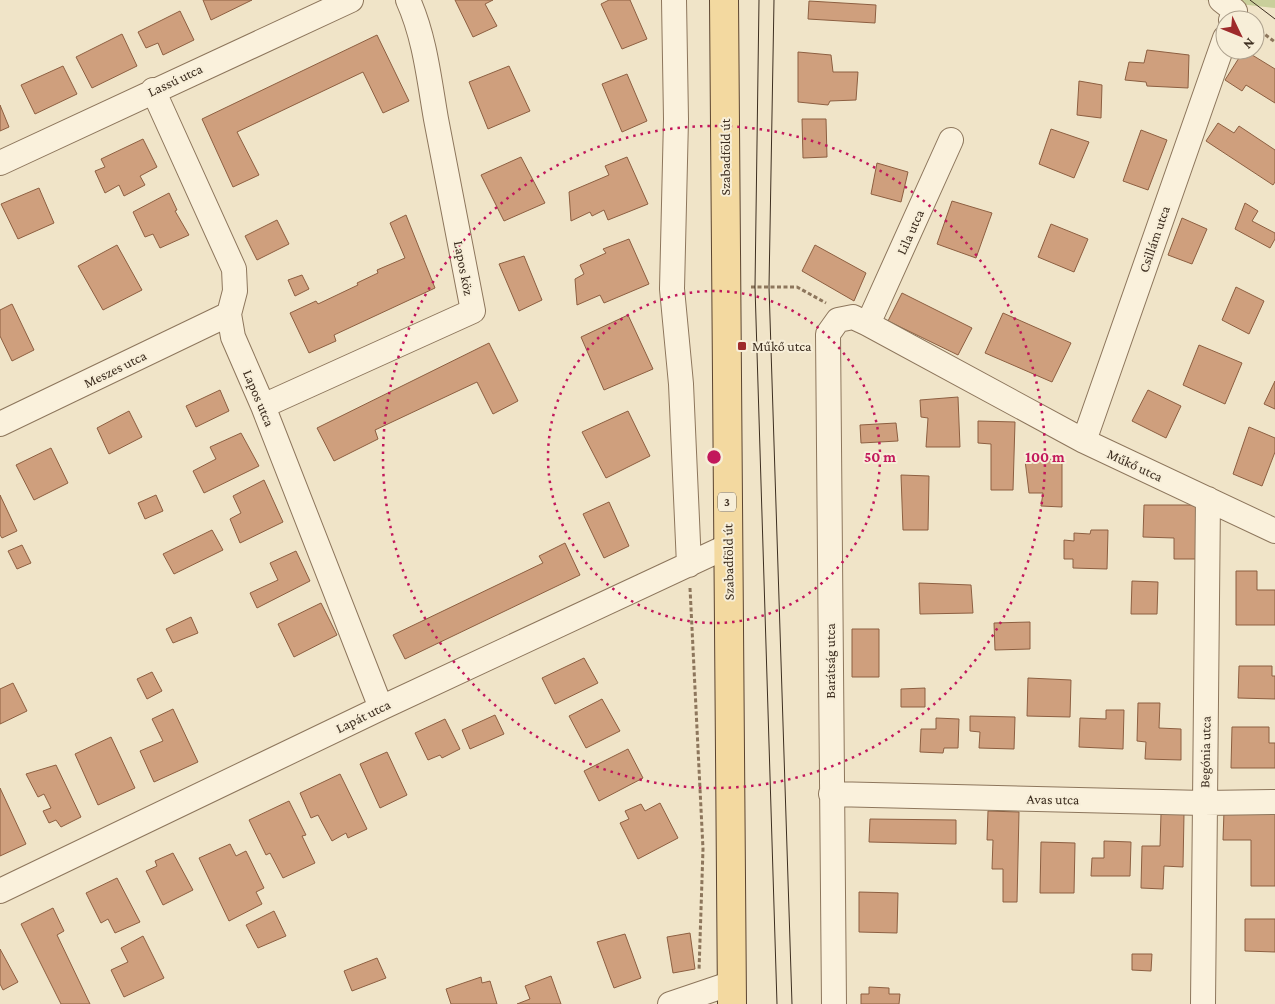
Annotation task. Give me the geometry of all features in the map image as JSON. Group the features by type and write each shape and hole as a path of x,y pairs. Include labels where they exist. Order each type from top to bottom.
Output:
{"main road":[{"name":"Szabadföld út","path":"724,0 732,994"}],"street":[{"name":"Lassú utca","path":"0,163 153,90 351,0"},
{"name":"Lapos köz","path":"263,406 473,311 436,116 430,72 408,0"},
{"path":"674,0 676,119 672,289 681,384 689,565"},
{"name":"Csillám utca","path":"1084,441 1217,60"},
{"name":"Lapos utca","path":"153,90 234,269 235,291 229,314 232,337 263,406 381,708"},
{"name":"Lila utca","path":"868,324 951,140"},
{"name":"Meszes utca","path":"0,424 229,314"},
{"name":"Műkő utca","path":"838,320 852,317 868,324 1084,441 1275,530"},
{"name":"Barátság utca","path":"834,1004 828,334 838,320"},
{"name":"Begónia utca","path":"1203,1004 1208,499"},
{"name":"Lapát utca","path":"0,891 381,708 728,546"},
{"name":"Avas utca","path":"831,794 1204,803 1275,802"},
{"path":"670,1004 698,994 732,994"}],"path":[{"path":"743,288 797,287 825,302 838,320"},
{"path":"689,565 703,849 698,994"}],"green space":[{"path":"1205,0 1275,0 1275,8"}],"building":[{"path":"203,0 252,0 211,20"},
{"path":"455,0 493,0 485,4 497,26 473,37"},
{"path":"609,0 630,0 647,39 622,49 601,4"},
{"path":"809,1 876,5 875,23 808,19"},
{"path":"180,11 194,40 163,55 158,43 146,48 138,32"},
{"path":"122,34 137,66 92,88 76,57"},
{"path":"377,35 409,101 383,113 363,72 237,132 259,175 233,187 202,119"},
{"path":"1147,50 1189,55 1188,88 1147,86 1146,82 1125,80 1129,62 1144,63"},
{"path":"798,52 831,55 833,72 858,72 856,100 830,101 828,105 798,102"},
{"path":"1238,60 1260,60 1275,69 1275,103 1246,85 1242,91 1225,80"},
{"path":"63,66 77,94 35,114 21,85"},
{"path":"509,66 530,111 488,129 469,82"},
{"path":"627,74 647,121 622,132 602,84"},
{"path":"1079,81 1102,85 1101,118 1077,115"},
{"path":"0,105 9,127 0,131"},
{"path":"802,119 826,119 827,157 803,158"},
{"path":"1218,123 1234,133 1239,126 1275,150 1275,182 1273,185 1206,141"},
{"path":"1051,129 1089,142 1074,178 1039,164"},
{"path":"1141,130 1167,140 1148,190 1123,181"},
{"path":"143,139 157,167 140,176 145,185 124,196 119,185 105,193 95,171 105,167 101,159"},
{"path":"521,157 545,203 504,221 481,175"},
{"path":"627,157 648,204 608,220 604,210 592,216 590,212 571,221 569,192 609,175 605,166"},
{"path":"877,163 908,172 901,202 871,194"},
{"path":"39,188 54,223 18,239 1,204"},
{"path":"169,193 177,210 175,211 189,235 160,248 153,234 145,237 133,212"},
{"path":"952,201 992,213 976,258 937,244"},
{"path":"1245,203 1258,211 1252,221 1275,233 1275,239 1270,248 1235,229"},
{"path":"406,215 435,288 334,335 336,341 309,353 290,313 316,301 318,304 358,285 357,283 378,273 377,270 405,258 390,223"},
{"path":"1182,218 1207,229 1192,264 1168,255"},
{"path":"277,220 289,244 257,260 245,236"},
{"path":"1051,224 1088,239 1074,272 1038,257"},
{"path":"629,239 649,284 604,303 600,295 577,305 575,279 584,274 580,265 606,253 603,249"},
{"path":"117,245 142,290 103,310 78,266"},
{"path":"815,245 866,273 854,301 802,271"},
{"path":"524,256 542,300 519,311 499,264"},
{"path":"302,275 309,289 295,296 288,280"},
{"path":"1236,287 1264,301 1249,334 1222,320"},
{"path":"902,293 972,328 958,355 888,321"},
{"path":"12,304 34,350 12,361 0,336 0,310"},
{"path":"1003,313 1071,343 1052,382 985,353"},
{"path":"628,315 653,369 604,390 581,337"},
{"path":"489,343 518,401 493,414 477,382 375,430 378,439 334,461 317,428"},
{"path":"1199,345 1242,363 1225,404 1183,385"},
{"path":"1275,381 1275,409 1264,404"},
{"path":"220,390 229,411 196,427 186,406"},
{"path":"1148,390 1181,406 1166,438 1132,421"},
{"path":"958,397 960,447 926,447 928,418 921,417 920,400"},
{"path":"129,411 142,437 109,454 97,428"},
{"path":"628,411 650,456 606,478 582,432"},
{"path":"978,421 1015,422 1013,490 991,490 991,444 978,443"},
{"path":"896,423 898,441 861,443 860,425"},
{"path":"1249,427 1275,438 1275,452 1262,486 1233,474"},
{"path":"241,433 259,466 204,493 193,471 216,459 210,447"},
{"path":"51,448 68,483 34,500 16,465"},
{"path":"1062,459 1062,507 1041,506 1043,493 1029,493 1025,460"},
{"path":"901,475 929,476 928,530 903,530"},
{"path":"264,480 283,522 240,543 230,519 241,513 233,496"},
{"path":"0,495 17,531 2,538 0,535"},
{"path":"156,495 163,511 145,519 138,503"},
{"path":"609,502 629,546 604,558 583,514"},
{"path":"1144,505 1196,505 1196,559 1174,559 1174,538 1143,537"},
{"path":"212,530 223,550 174,574 163,554"},
{"path":"1091,530 1108,530 1107,569 1073,568 1073,559 1064,559 1064,540 1074,541 1074,533 1090,534"},
{"path":"565,543 580,575 405,659 393,635 543,563 539,556"},
{"path":"22,545 31,563 17,569 8,551"},
{"path":"296,551 310,581 257,608 250,593 278,580 270,563"},
{"path":"1236,571 1257,571 1257,590 1275,590 1275,625 1236,625"},
{"path":"1132,581 1158,582 1157,614 1131,614"},
{"path":"919,583 971,585 973,613 920,614"},
{"path":"321,603 337,635 294,657 278,624"},
{"path":"191,617 198,633 173,643 166,629"},
{"path":"1030,622 1030,649 995,650 994,623"},
{"path":"852,629 879,629 879,677 852,677"},
{"path":"584,658 598,683 555,704 542,678"},
{"path":"1239,666 1272,666 1272,676 1275,676 1275,699 1238,698"},
{"path":"152,672 162,691 147,699 137,679"},
{"path":"1028,678 1071,680 1070,717 1027,716"},
{"path":"13,683 27,711 0,724 0,689"},
{"path":"925,688 925,707 901,707 901,689"},
{"path":"602,699 620,731 586,748 569,716"},
{"path":"1138,703 1160,703 1159,728 1181,729 1181,760 1145,759 1146,742 1137,741"},
{"path":"173,709 198,762 154,782 140,751 163,741 152,719"},
{"path":"1106,710 1124,710 1123,749 1079,747 1080,718 1106,719"},
{"path":"495,715 504,734 470,749 462,730"},
{"path":"970,716 1015,717 1014,749 979,748 980,732 970,731"},
{"path":"936,718 959,719 958,748 944,748 943,753 920,752 921,729 936,729"},
{"path":"445,719 460,749 442,758 440,755 428,760 415,733"},
{"path":"1232,727 1269,727 1269,743 1275,743 1275,768 1231,768"},
{"path":"111,737 135,788 98,805 75,754"},
{"path":"628,749 643,778 599,801 584,771"},
{"path":"387,752 407,795 380,808 360,764"},
{"path":"56,765 81,817 61,827 56,820 49,823 43,811 51,808 44,794 38,797 26,774"},
{"path":"340,774 367,829 348,838 346,833 332,841 318,815 311,818 300,793"},
{"path":"0,788 26,844 0,856"},
{"path":"289,801 306,835 302,836 315,863 283,878 270,853 266,855 249,820"},
{"path":"660,803 678,838 638,859 620,823 629,819 625,811 641,804 645,811"},
{"path":"988,811 1019,812 1017,902 1003,902 1003,869 992,869 993,840 987,840"},
{"path":"1224,811 1275,811 1275,886 1251,886 1251,840 1223,840"},
{"path":"1161,814 1184,814 1183,867 1164,866 1163,889 1141,888 1142,846 1160,846"},
{"path":"870,819 956,820 956,844 869,842"},
{"path":"1104,841 1131,842 1130,876 1091,876 1092,858 1104,858"},
{"path":"1041,842 1075,843 1074,893 1040,893"},
{"path":"230,844 236,856 246,851 264,888 256,892 262,904 229,921 199,858"},
{"path":"173,853 193,890 163,905 146,871 157,866 155,861"},
{"path":"117,878 140,922 115,933 108,919 101,923 86,893"},
{"path":"859,892 898,893 897,933 859,932"},
{"path":"53,908 64,931 57,935 90,1004 61,1004 21,924"},
{"path":"274,911 286,936 258,948 246,925"},
{"path":"1245,919 1275,919 1275,952 1245,951"},
{"path":"690,933 695,969 673,973 667,937"},
{"path":"625,934 641,978 614,988 597,942"},
{"path":"143,936 164,978 124,997 111,970 128,962 121,948"},
{"path":"0,949 18,982 3,990 0,984"},
{"path":"1132,954 1152,954 1151,971 1132,970"},
{"path":"377,958 386,978 352,991 344,971"},
{"path":"551,976 561,1004 517,1004 530,999 525,986"},
{"path":"481,977 482,983 490,981 497,1004 451,1004 446,989"},
{"path":"869,987 889,988 889,994 900,994 899,1004 861,1004 861,994 869,994"}],"tram line":[{"path":"759,0 755,287 777,1004"},
{"path":"774,0 769,287 792,1004"},
{"path":"1250,0 1275,19"}],"place":[{"name":"Műkő utca","path":"742,346"}]}
